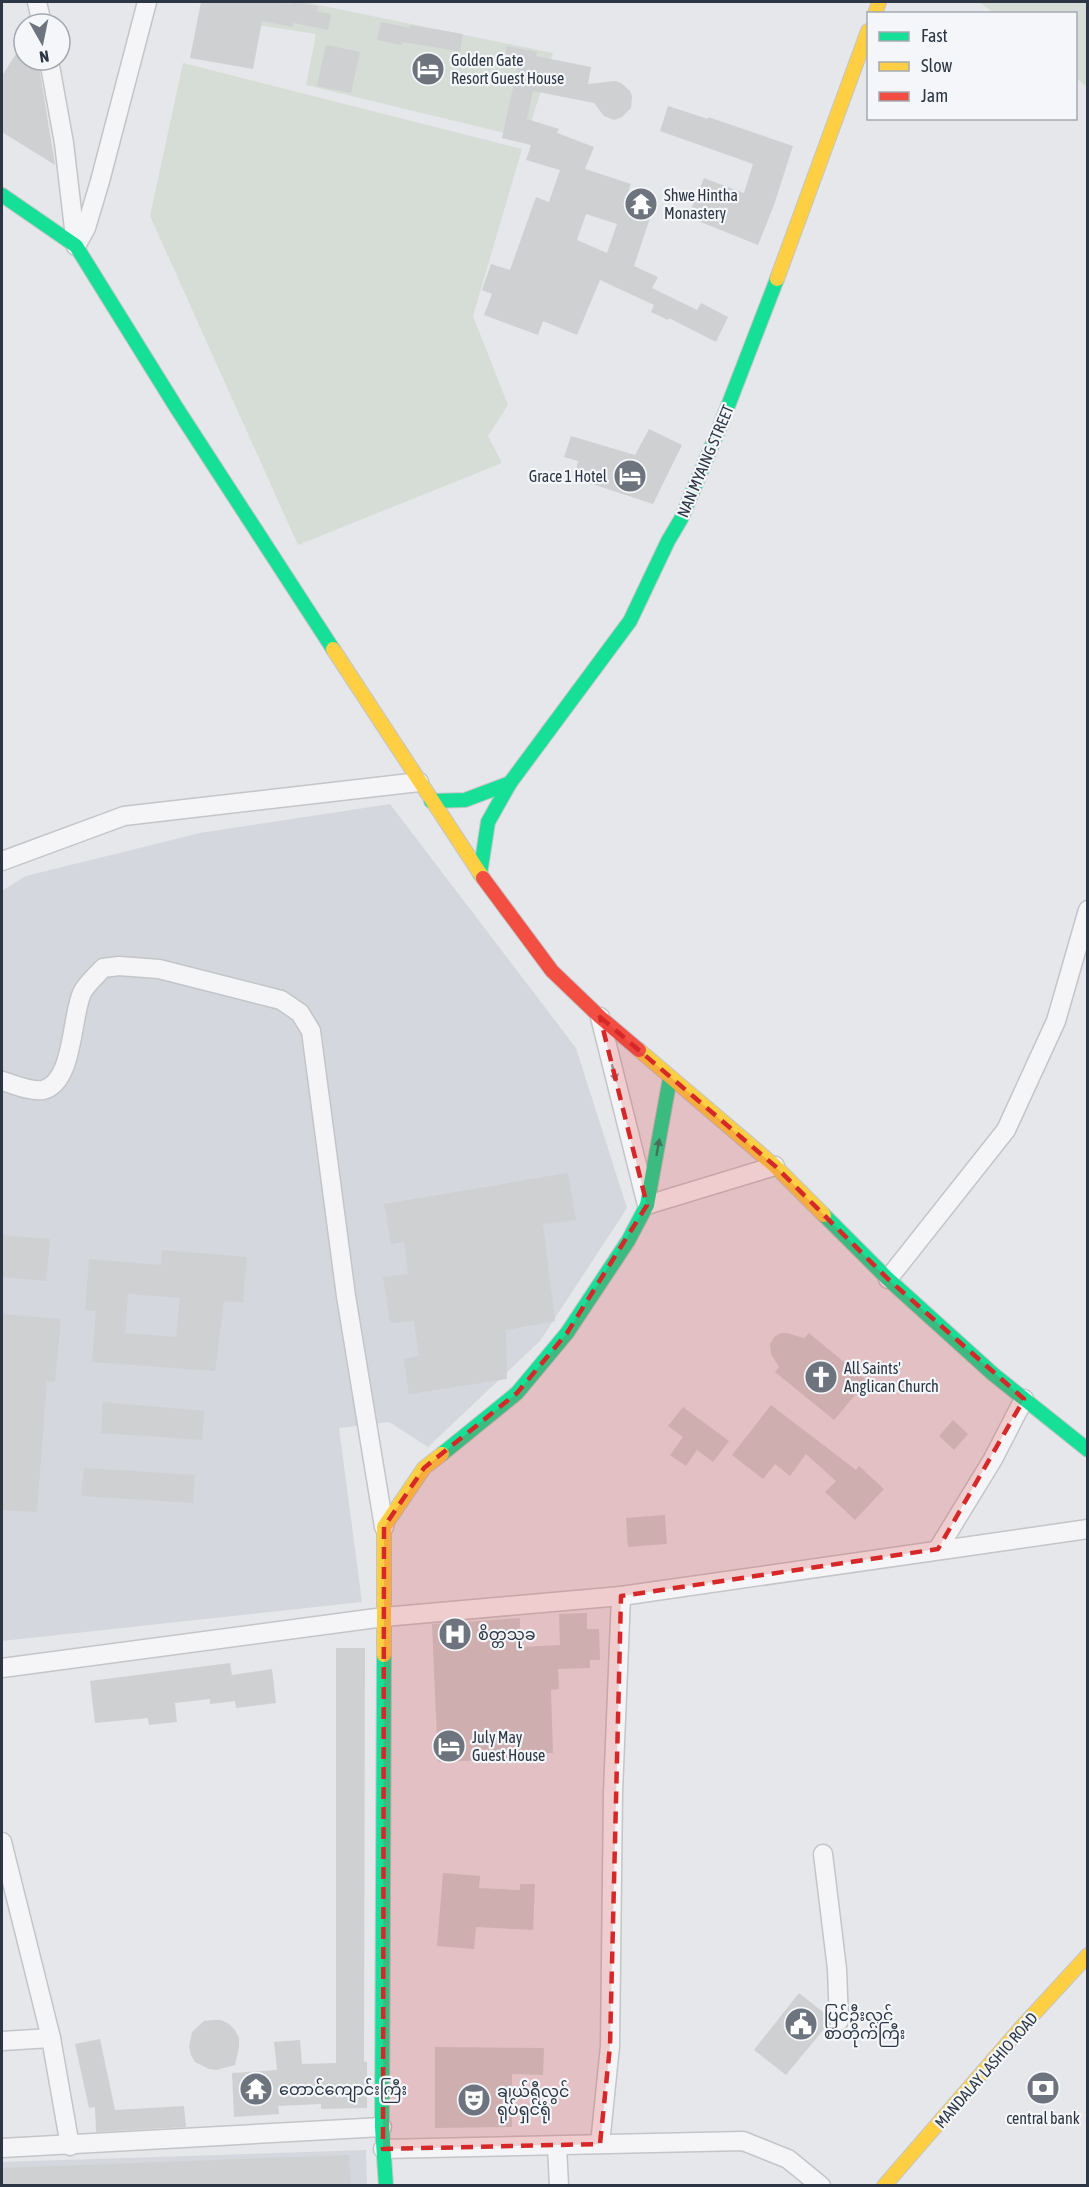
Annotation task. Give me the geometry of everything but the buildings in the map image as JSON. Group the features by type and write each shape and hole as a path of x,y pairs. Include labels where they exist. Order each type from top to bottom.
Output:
{"main road":[{"name":"NAN MYAING STREET","path":"480,874 488,822 510,783 630,621 681,519 768,305 867,34"},
{"path":"2,195 76,246 176,407 431,801 480,874 552,971 600,1017 775,1166 888,1279 1023,1399 1088,1450"},
{"path":"431,801 465,801 510,783"},
{"path":"386,2186 382,2127 384,1527 424,1468 517,1393 567,1333 627,1241 647,1205 670,1078"},
{"name":"MANDALAY LASHIO ROAD","path":"884,2186 1020,2029 1088,1955"}],"street":[{"path":"76,246 86,228 100,181 147,2"},
{"path":"51,72 64,143 76,246"},
{"path":"2,861 124,816 419,782"},
{"path":"888,1279 1006,1130 1056,1021 1088,910"},
{"path":"2,1081 40,1090 49,1087 60,1076 68,1056 82,992 103,968 119,966 159,969 281,1000 300,1013 311,1031 346,1296 384,1527"},
{"path":"600,1017 647,1205 775,1166"},
{"path":"938,1550 993,1459 1023,1399"},
{"path":"2,1668 384,1617 621,1596 1088,1529"},
{"path":"600,2145 610,2046 613,1792 621,1596"},
{"path":"2,1842 9,1901 51,2038 70,2146"},
{"path":"823,1854 837,1969 839,2021"},
{"path":"2,2042 51,2038"},
{"path":"2,2148 382,2127"},
{"path":"383,2149 743,2141 788,2159 821,2186"},
{"path":"557,2146 559,2186"}],"highlighted area":[{"path":"600,1017 775,1166 888,1279 1024,1399 938,1549 621,1596 610,2046 600,2144 383,2149 384,1527 424,1468 517,1393 567,1333 647,1205"}],"shaded area":[{"name":"Golden Gate Resort Guest House","path":"255,2 304,2 553,53 526,138 306,85 316,34 251,24"},
{"path":"979,2 1087,2 1087,87 1077,79 1077,12 993,12"},
{"path":"183,63 522,149 473,316 508,405 488,436 502,463 298,545 150,216"},
{"path":"390,804 576,1048 627,1208 540,1341 428,1447 389,1422 339,1428 362,1602 2,1641 2,891 26,876 200,833"},
{"path":"366,2150 367,2185 2,2185 2,2162"}],"traffic: fast":[{"path":"2,195 76,246 176,407 333,649"},
{"path":"431,801 465,800 510,783 630,621 681,519 721,424 777,279"},
{"path":"480,874 488,822 510,783"},
{"path":"442,1454 517,1393 567,1333 628,1241 647,1205 670,1078"},
{"path":"824,1215 888,1279 993,1374 1088,1450"},
{"path":"384,1655 382,2127 386,2186"}],"traffic: slow":[{"path":"876,12 879,2"},
{"path":"777,279 867,34"},
{"path":"333,649 483,878"},
{"path":"639,1050 775,1166 824,1215"},
{"path":"384,1655 384,1527 424,1468 442,1454"},
{"path":"884,2186 1020,2029 1088,1955"}],"traffic: jam":[{"path":"483,878 552,971 639,1050"}],"place":[{"name":"Golden Gate Resort Guest House","path":"428,69"},
{"name":"Shwe Hintha Monastery","path":"641,204"},
{"name":"Grace 1 Hotel","path":"630,476"},
{"name":"All Saints' Anglican Church","path":"821,1377"},
{"name":"စိတ္တသုခ","path":"455,1634"},
{"name":"July May Guest House","path":"449,1746"},
{"name":"ပြင်ဦးလွင် စာတိုက်ကြီး","path":"801,2024"},
{"name":"central bank","path":"1043,2088"},
{"name":"တောင်ကျောင်းကြီး","path":"256,2089"},
{"name":"ချယ်ရီလွင် ရုပ်ရှင်ရုံ","path":"474,2100"}]}
